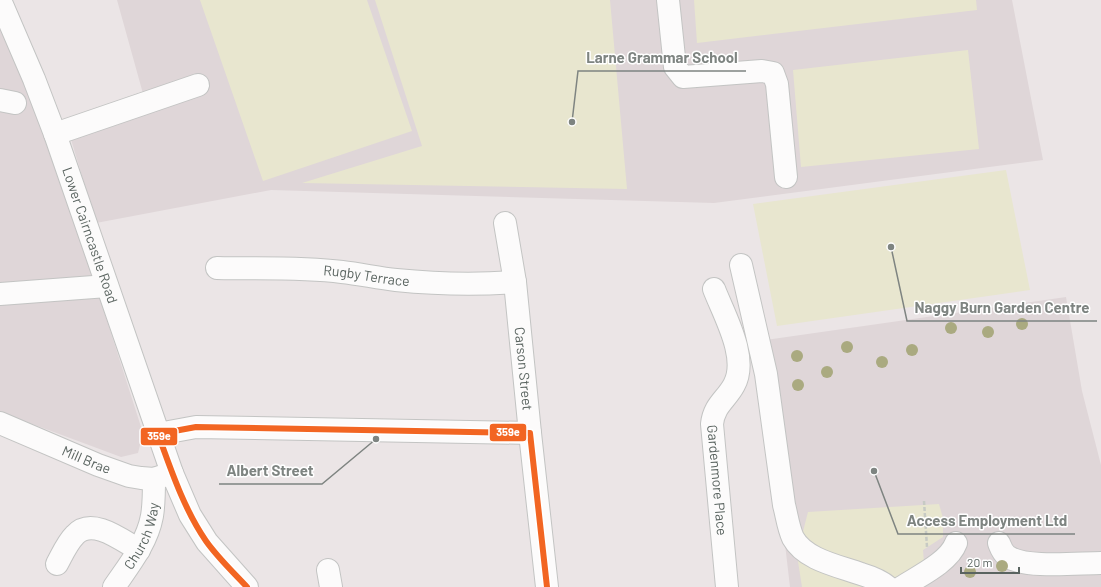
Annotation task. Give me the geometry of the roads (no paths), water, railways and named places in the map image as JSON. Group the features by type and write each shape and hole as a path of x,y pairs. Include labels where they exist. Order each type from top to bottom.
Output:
{"street":[{"name":"Lower Cairncastle Road","path":"0,0 34,79 55,134 158,434 163,476 207,542 247,587"},
{"path":"668,0 675,67 684,77 762,71 773,73 777,84 786,177"},
{"path":"55,134 198,85"},
{"name":"Carson Street","path":"505,223 515,282 547,587"},
{"path":"741,265 766,374 784,505 788,525 794,539 801,547 822,560 836,566 876,578 888,587"},
{"name":"Rugby Terrace","path":"218,268 323,270 395,280 438,283 488,284 515,282"},
{"path":"0,294 107,286"},
{"name":"Gardenmore Place","path":"714,289 734,341 739,364 737,379 733,387 717,407 712,424 728,587"},
{"path":"158,434 196,427 530,433"},
{"name":"Mill Brae","path":"1,428 129,476 141,478 163,476"},
{"name":"Church Way","path":"114,587 139,550 146,536 163,476"},
{"path":"57,564 75,535 87,528 103,530 139,550"},
{"path":"902,587 950,554 956,543"},
{"path":"999,543 1001,550 1005,555 1023,562 1042,564 1101,563"}],"place":[{"name":"Larne Grammar School","path":"572,122"},
{"name":"Naggy Burn Garden Centre","path":"891,247"},
{"name":"Albert Street","path":"376,439"},
{"name":"Access Employment Ltd","path":"874,471"}]}
